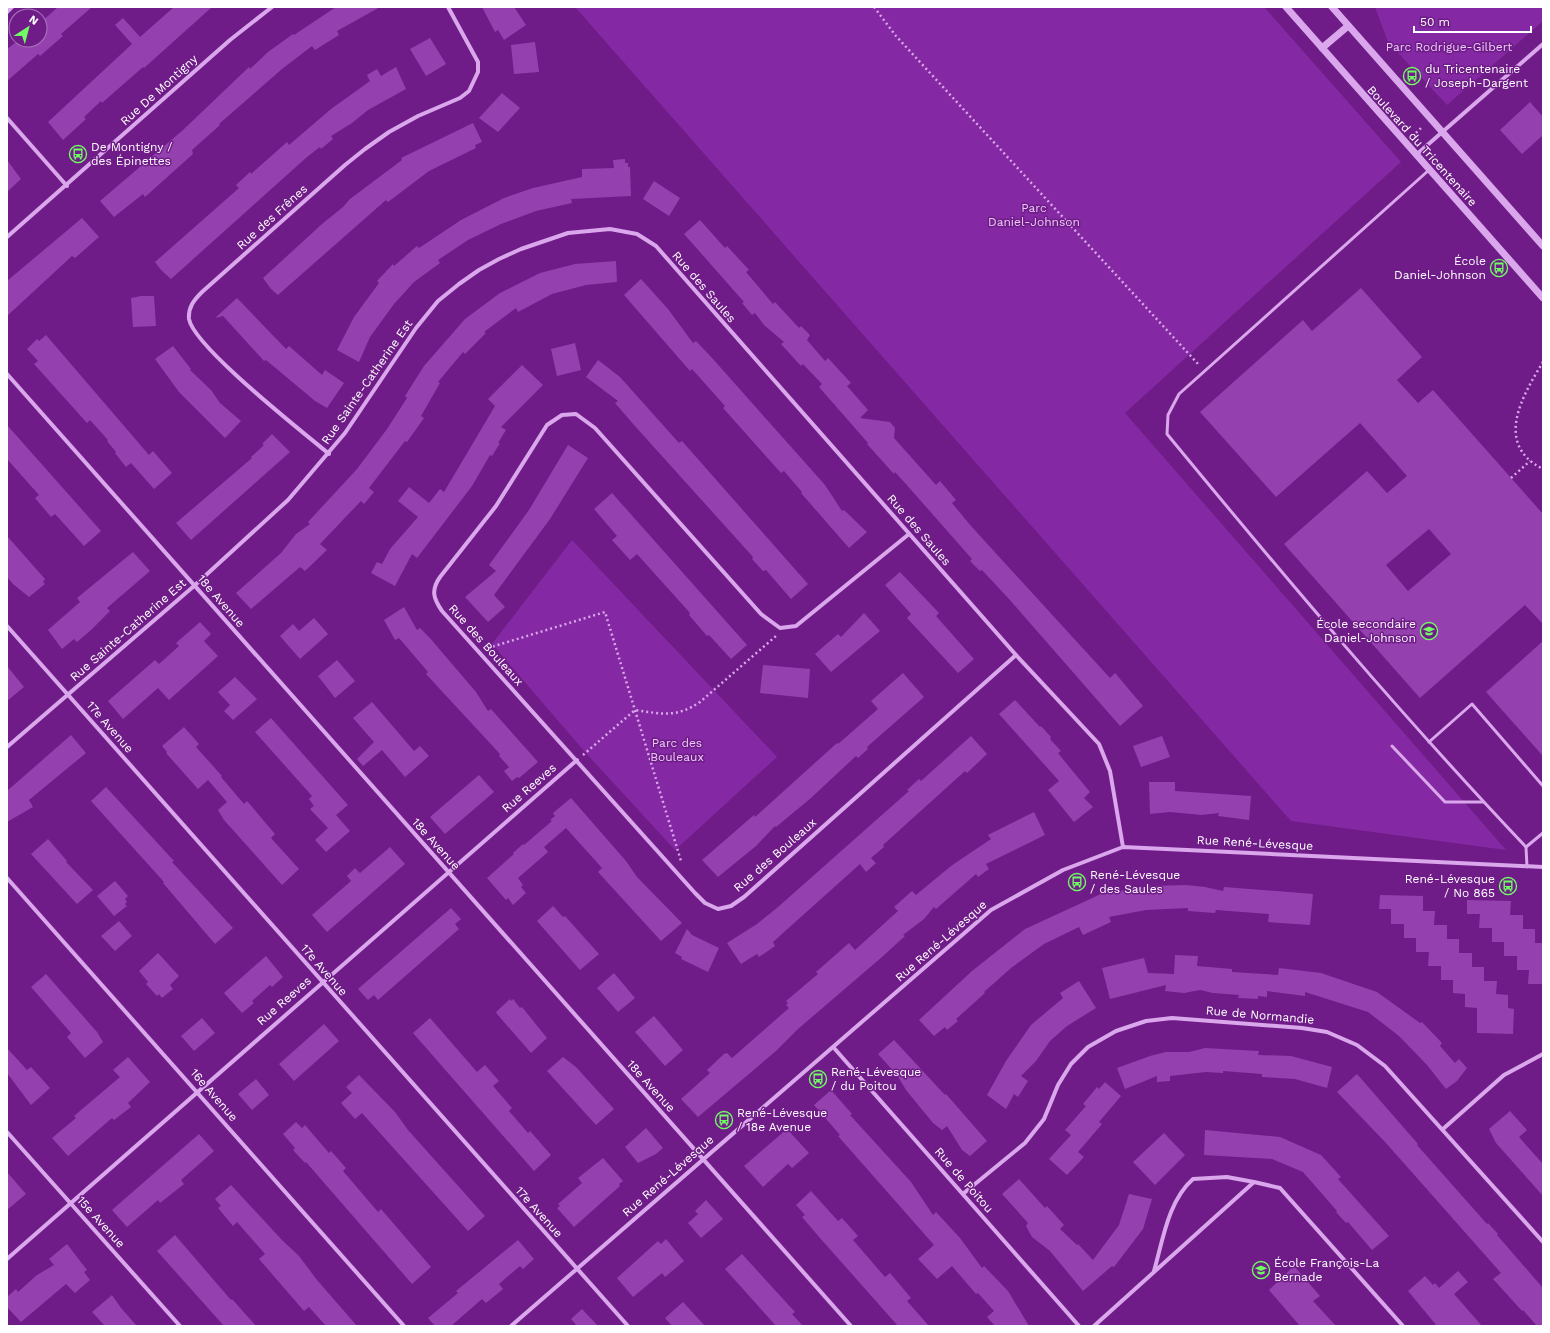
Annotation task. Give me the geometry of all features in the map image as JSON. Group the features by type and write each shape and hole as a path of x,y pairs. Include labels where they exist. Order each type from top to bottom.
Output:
{"street":[{"path":"7,12 12,7"},
{"name":"Rue De Montigny","path":"7,237 67,186 230,40 272,7"},
{"name":"Rue des Frênes","path":"329,454 241,380 214,353 189,320 190,308 194,300 202,292 345,165 389,132 418,116 460,98 468,92 478,72 478,62 448,7"},
{"name":"Boulevard du Tricentenaire","path":"1286,7 1543,298"},
{"name":"Boulevard du Tricentenaire","path":"1332,7 1543,246"},
{"path":"1322,48 1348,26"},
{"path":"1416,155 1543,44"},
{"path":"7,118 67,186"},
{"name":"Rue Sainte-Catherine Est","path":"7,747 248,539 288,500 329,454 371,396 416,328 438,301 479,270 521,249 568,233 610,229 637,234 656,246"},
{"name":"Rue des Saules","path":"656,246 1016,655 1099,744 1110,771 1124,847"},
{"name":"18e Avenue","path":"7,374 702,1160 851,1326"},
{"name":"Rue des Bouleaux","path":"785,627 780,628 761,614 595,428 576,414 562,415 547,426 496,506 435,585 433,593 436,602 478,651 695,893 705,903 718,909 731,906 744,897 1016,655"},
{"path":"785,627 796,626 909,534"},
{"name":"17e Avenue","path":"7,626 628,1326"},
{"name":"Rue Reeves","path":"7,1259 197,1091 577,760"},
{"name":"Rue René-Lévesque","path":"511,1326 992,910 1063,870 1124,847 1528,868 1543,867"},
{"name":"16e Avenue","path":"7,878 404,1326"},
{"name":"Rue de Normandie","path":"964,1194 1025,1143 1044,1119 1058,1085 1071,1064 1088,1047 1116,1031 1146,1021 1172,1018 1302,1028 1328,1032 1357,1045 1385,1066 1543,1242"},
{"name":"Rue de Poitou","path":"834,1048 1079,1326"},
{"path":"1443,1129 1504,1075 1543,1054"},
{"name":"15e Avenue","path":"7,1132 180,1326"},
{"path":"1154,1271 1176,1200 1183,1187 1193,1178 1227,1178 1254,1182 1280,1188 1403,1326"},
{"path":"1094,1326 1254,1182"}],"lane":[{"path":"1429,170 1179,394 1168,415 1167,434 1250,535 1429,742 1526,847 1528,868"},
{"path":"1429,742 1472,704 1543,786"},
{"path":"1392,746 1445,802 1483,802"},
{"path":"1526,847 1543,833"}],"path":[{"path":"874,7 896,36 1204,372"},
{"path":"1416,133 1424,125"},
{"path":"1543,362 1524,394 1516,426 1518,445 1530,461 1543,469"},
{"path":"1511,478 1530,461"},
{"path":"478,651 605,612 682,863"},
{"path":"577,760 635,710 676,714 688,710 700,702 785,627"}],"green space":[{"name":"Parc Daniel-Johnson","path":"575,7 1264,7 1401,162 1125,413 1506,850 1291,821"},
{"name":"Parc Rodrigue-Gilbert","path":"1375,7 1543,7 1543,21 1447,105 1388,42"},
{"name":"Parc des Bouleaux","path":"572,540 777,757 675,850 585,752 492,644"}],"building":[{"path":"58,7 92,7 61,34 63,36 40,56 38,54 7,81 7,49 48,48 48,16"},
{"path":"174,7 212,7 144,68 143,67 102,103 101,101 84,117 86,119 63,140 48,122 132,44 115,25 123,18 140,37"},
{"path":"336,7 380,7 337,31 339,35 315,50 312,46 282,69 219,124 220,125 192,150 193,154 145,197 143,194 114,217 100,201 183,130 249,67 250,69 268,52 293,34 294,35"},
{"path":"482,7 514,7 526,25 504,40 498,30 495,32"},
{"path":"430,38 446,64 426,76 410,49"},
{"path":"535,42 539,72 514,74 511,45"},
{"path":"396,67 406,89 368,110 352,123 331,136 333,139 321,149 320,147 307,157 171,279 161,270 155,262 239,188 236,185 250,172 251,174 287,142 289,145 331,109 370,81 367,75 377,69 381,76"},
{"path":"502,93 520,108 498,132 479,118"},
{"path":"1530,102 1543,117 1543,135 1522,154 1500,130"},
{"path":"473,123 482,142 475,145 476,148 429,171 388,202 386,200 278,295 271,289 263,278 322,224 343,207 350,199 402,160 401,158"},
{"path":"625,159 625,163 628,163 628,167 630,167 631,196 571,199 572,203 536,211 501,224 468,240 438,260 440,263 414,282 394,304 370,337 359,362 337,350 354,317 379,283 377,281 393,264 394,266 417,246 419,248 461,220 504,198 533,188 582,177 582,169 614,168 613,160"},
{"path":"7,160 21,179 7,192"},
{"path":"654,181 680,198 669,216 643,199"},
{"path":"82,218 99,237 75,258 72,256 7,316 7,281"},
{"path":"700,220 725,248 727,246 749,270 746,272 773,304 775,302 799,328 801,326 810,335 807,340 825,361 828,358 851,383 847,386 868,410 860,418 890,422 895,428 894,438 936,485 940,481 956,500 952,503 971,526 1110,678 1115,673 1143,706 1120,726 1009,599 982,570 980,571 970,561 972,559 905,483 895,472 894,474 867,444 868,443 819,387 822,384 803,364 801,366 781,344 784,342 764,325 755,313 752,315 742,303 744,302 684,234"},
{"path":"616,261 617,282 586,285 552,294 518,312 516,308 484,332 486,333 465,354 463,352 438,382 440,383 421,416 424,418 407,442 405,441 369,488 374,492 364,504 361,501 320,544 327,550 305,571 300,567 251,609 236,593 281,553 296,534 310,524 308,522 357,469 387,429 407,398 405,396 424,366 465,319 500,293 540,273 575,264"},
{"path":"641,279 668,309 693,343 696,341 713,359 825,485 842,511 844,510 867,532 849,548 801,493 802,492 784,471 781,473 723,408 725,406 692,369 690,371 624,295"},
{"path":"1361,288 1422,357 1397,380 1418,403 1433,390 1543,514 1543,624 1525,605 1420,698 1284,544 1367,471 1387,493 1407,476 1360,423 1276,497 1200,412 1303,320 1312,331","holes":["1429,529 1451,554 1408,591 1386,565"]},
{"path":"154,296 156,326 133,327 131,298"},
{"path":"237,298 286,349 289,346 322,375 325,370 344,383 327,408 315,401 266,360 264,361 223,316 215,318"},
{"path":"46,335 149,455 153,451 172,473 154,489 131,463 126,467 107,441 108,440 90,420 87,423 34,364 38,361 27,349 37,339 39,341"},
{"path":"575,343 581,370 557,376 551,349"},
{"path":"173,346 191,369 190,370 211,390 220,403 241,421 225,438 179,392 155,359"},
{"path":"598,360 620,377 679,443 682,441 808,584 791,599 766,570 763,571 752,559 753,557 634,425 615,403 618,401 586,377"},
{"path":"522,365 543,385 501,427 506,430 498,443 500,443 492,456 490,455 472,486 417,558 412,554 395,586 371,573 377,562 382,564 390,549 418,517 398,501 409,487 429,503 440,489 444,492 495,406 488,399"},
{"path":"7,425 101,531 84,546 55,514 51,517 35,498 39,495 7,459"},
{"path":"272,434 290,452 191,540 176,523 252,458 251,457 264,445 262,444"},
{"path":"568,445 588,458 550,519 494,595 505,607 488,622 465,597 496,571 489,565 529,510"},
{"path":"612,493 747,645 731,659 709,635 707,636 689,615 690,613 637,554 630,560 612,540 617,536 594,509"},
{"path":"7,536 45,579 43,582 45,584 29,597 7,577"},
{"path":"133,552 150,571 107,608 110,611 91,630 77,642 74,639 62,649 48,630 80,602 77,598"},
{"path":"900,572 939,613 936,616 974,659 958,673 907,618 911,614 885,585"},
{"path":"404,607 417,630 420,628 429,637 476,692 488,711 491,709 538,762 519,778 517,777 512,781 504,771 509,767 499,756 500,754 426,674 428,672 399,638 395,640 384,620"},
{"path":"864,613 880,631 831,672 815,654 838,634 841,637"},
{"path":"314,618 328,634 300,659 280,636 293,624 299,631"},
{"path":"200,622 211,634 204,641 218,656 169,700 158,688 123,719 108,701 155,660 159,664 179,646 176,643"},
{"path":"1543,641 1543,756 1486,692"},
{"path":"337,660 355,681 335,698 318,676"},
{"path":"763,665 810,669 808,698 760,693"},
{"path":"7,666 24,687 7,701"},
{"path":"903,673 924,697 867,747 868,749 858,758 856,756 811,798 776,827 775,826 756,846 718,877 702,860 754,815 755,817 837,743 838,744 878,709 871,701"},
{"path":"235,677 257,699 233,720 224,711 230,705 218,692"},
{"path":"1015,700 1051,737 1050,739 1061,751 1058,753 1090,792 1084,798 1093,807 1074,822 1048,790 1059,781 999,714"},
{"path":"372,702 414,751 420,746 429,756 405,777 382,750 363,766 357,759 374,742 353,718"},
{"path":"271,718 348,805 336,815 350,831 326,852 315,840 328,828 310,809 314,806 309,799 312,796 255,732"},
{"path":"184,727 199,744 196,747 222,776 221,777 244,804 247,801 275,834 271,838 299,869 282,885 224,820 218,810 227,802 208,780 198,789 166,753 167,752 162,746"},
{"path":"71,735 86,753 29,800 33,807 7,822 7,791"},
{"path":"971,736 987,754 967,773 965,771 883,845 884,847 871,858 876,863 866,872 860,864 773,942 775,946 759,957 757,954 741,964 727,943 757,924 778,907 909,791 907,790 919,779 921,781"},
{"path":"1162,736 1170,757 1141,767 1133,746"},
{"path":"479,775 494,792 445,834 430,817"},
{"path":"1149,782 1175,782 1175,791 1251,796 1249,820 1218,816 1219,813 1202,815 1170,812 1150,814"},
{"path":"106,787 233,928 215,944 163,883 164,882 91,801"},
{"path":"571,798 626,861 637,877 682,923 661,941 598,872 602,868 566,828 544,847 548,852 518,878 523,885 521,887 526,893 513,905 508,898 506,900 487,878 523,844 524,845 552,821 550,820 555,816 553,813"},
{"path":"1034,812 1045,835 986,864 989,869 978,877 976,874 936,909 934,907 924,919 903,935 905,936 882,957 798,1029 776,1051 698,1117 681,1099 710,1073 707,1070 724,1054 727,1053 732,1058 789,1008 786,1005 788,1003 786,1001 818,974 816,972 849,943 855,950 898,911 894,907 912,891 916,895 951,866 991,839 988,835"},
{"path":"48,839 67,861 66,862 93,890 77,904 31,854"},
{"path":"390,847 405,864 327,932 312,915 351,881 347,876 355,868 360,873"},
{"path":"115,881 128,896 125,899 127,902 125,904 127,906 114,916 97,896"},
{"path":"1186,885 1223,891 1224,887 1313,894 1310,925 1268,922 1269,914 1216,910 1215,913 1188,911 1188,908 1146,910 1109,917 1111,922 1083,935 1079,927 1044,944 1011,968 956,1019 958,1021 947,1030 945,1027 934,1036 919,1020 972,971 1025,929 1101,894 1152,886"},
{"path":"1380,895 1423,896 1423,911 1435,911 1434,925 1447,925 1447,939 1459,939 1459,953 1472,953 1472,967 1484,967 1484,981 1497,981 1496,994 1508,995 1508,1008 1514,1009 1513,1034 1477,1033 1477,1008 1465,1007 1465,994 1453,993 1453,980 1441,980 1441,966 1428,966 1429,952 1416,952 1416,938 1404,938 1404,924 1391,924 1391,909 1379,909"},
{"path":"1467,900 1511,901 1510,915 1523,915 1523,929 1535,929 1535,943 1543,943 1543,984 1528,984 1529,970 1517,970 1517,956 1504,956 1504,942 1492,942 1492,928 1479,928 1480,914 1467,914"},
{"path":"553,906 563,917 565,916 599,954 580,970 537,921"},
{"path":"451,908 461,919 455,924 459,929 378,1000 374,995 368,1000 358,989"},
{"path":"119,921 132,936 115,951 101,936"},
{"path":"687,929 692,935 719,948 708,972 681,959 682,957 675,953"},
{"path":"158,953 179,976 170,985 173,989 162,998 159,994 157,996 146,984 148,982 139,971"},
{"path":"1175,955 1198,956 1197,966 1232,969 1232,972 1278,975 1279,968 1321,973 1377,992 1420,1023 1422,1022 1442,1043 1440,1046 1455,1063 1459,1059 1467,1068 1457,1081 1446,1089 1427,1065 1399,1036 1368,1012 1305,992 1305,996 1267,991 1267,997 1258,996 1258,999 1238,998 1239,995 1213,993 1200,990 1184,993 1165,991 1166,985 1110,999 1102,968 1144,958 1148,973 1174,974"},
{"path":"266,956 283,977 272,987 270,985 252,1001 254,1003 242,1013 224,993"},
{"path":"614,973 635,998 618,1012 597,988"},
{"path":"46,974 97,1032 103,1042 85,1058 67,1037 71,1033 31,987"},
{"path":"1079,981 1096,1008 1067,1026 1050,1041 1036,1061 1021,1076 1028,1081 1018,1097 1014,1094 1006,1109 987,1095 1006,1061 1031,1025 1063,998 1060,993"},
{"path":"510,999 511,1001 513,999 520,1008 522,1007 547,1038 531,1053 496,1012"},
{"path":"654,1016 683,1050 665,1066 635,1032"},
{"path":"202,1018 215,1033 194,1051 181,1036"},
{"path":"430,1018 477,1072 485,1065 499,1081 493,1086 512,1108 509,1111 528,1133 530,1131 551,1155 534,1171 413,1033"},
{"path":"324,1024 339,1041 294,1081 279,1064"},
{"path":"894,1040 945,1095 946,1094 987,1141 970,1156 962,1150 947,1126 942,1130 933,1123 906,1090 897,1075 878,1054"},
{"path":"7,1048 27,1070 31,1067 50,1088 31,1105 7,1073"},
{"path":"1205,1048 1259,1051 1258,1055 1291,1056 1332,1067 1327,1088 1295,1079 1262,1077 1262,1074 1223,1071 1223,1073 1206,1072 1170,1076 1170,1081 1157,1082 1157,1076 1125,1089 1117,1068 1166,1052 1189,1052"},
{"path":"128,1057 150,1082 128,1103 131,1107 114,1120 112,1118 68,1156 52,1138 76,1118 74,1116 120,1077 113,1070"},
{"path":"563,1057 576,1067 614,1109 596,1125 547,1071"},
{"path":"1357,1074 1418,1144 1417,1145 1487,1224 1488,1223 1498,1234 1497,1235 1543,1288 1543,1326 1537,1326 1493,1279 1501,1273 1386,1143 1337,1092"},
{"path":"359,1075 395,1112 408,1130 485,1216 468,1231 362,1113 355,1119 341,1103 352,1093 346,1087"},
{"path":"256,1079 269,1095 252,1110 238,1094"},
{"path":"1105,1082 1121,1096 1099,1122 1102,1124 1078,1152 1084,1157 1067,1175 1049,1159 1071,1135 1065,1130 1086,1106 1083,1104 1097,1087 1099,1089"},
{"path":"831,1090 852,1114 850,1115 911,1182 933,1215 936,1212 960,1238 982,1268 984,1266 1008,1291 1029,1326 995,1326 987,1317 994,1311 978,1293 976,1294 952,1266 937,1279 918,1259 934,1245 838,1136 840,1135 814,1105"},
{"path":"1510,1111 1527,1130 1519,1137 1543,1164 1543,1196 1496,1143 1489,1129"},
{"path":"296,1122 302,1128 305,1125 329,1153 331,1151 346,1168 343,1171 378,1212 381,1209 431,1267 412,1284 306,1162 305,1163 293,1150 295,1148 283,1134"},
{"path":"646,1128 663,1148 656,1154 638,1163 625,1147"},
{"path":"787,1129 809,1153 792,1168 788,1164 763,1187 744,1166"},
{"path":"1205,1130 1280,1137 1321,1155 1341,1177 1338,1179 1389,1236 1372,1250 1348,1222 1346,1223 1336,1212 1337,1211 1303,1172 1272,1159 1204,1155"},
{"path":"1164,1133 1185,1155 1155,1185 1133,1162"},
{"path":"199,1134 214,1151 181,1180 184,1184 160,1203 158,1200 127,1227 112,1210"},
{"path":"603,1158 623,1181 619,1184 620,1186 574,1227 557,1208 560,1206 558,1204 582,1183 578,1178"},
{"path":"7,1172 26,1194 7,1210"},
{"path":"1019,1179 1045,1208 1047,1206 1064,1225 1060,1229 1077,1245 1078,1244 1093,1260 1119,1225 1129,1194 1152,1199 1143,1229 1114,1267 1112,1266 1083,1291 1050,1251 1032,1237 1026,1226 1028,1223 1002,1194"},
{"path":"231,1185 282,1240 299,1256 317,1280 357,1326 326,1326 309,1307 304,1311 259,1259 265,1254 237,1222 233,1226 218,1208 221,1206 215,1199"},
{"path":"811,1191 838,1221 842,1218 858,1236 853,1240 885,1277 890,1273 911,1298 907,1301 929,1326 898,1326 820,1238 802,1217 805,1215 796,1205"},
{"path":"706,1200 723,1219 701,1238 688,1223 698,1214 695,1211"},
{"path":"175,1235 231,1300 232,1299 256,1326 224,1326 157,1251"},
{"path":"666,1239 684,1261 665,1277 662,1273 633,1297 617,1278 658,1241 661,1244"},
{"path":"518,1240 534,1259 523,1269 520,1266 499,1284 503,1289 486,1303 482,1299 451,1326 435,1326 428,1318 458,1293 456,1291"},
{"path":"67,1244 87,1270 84,1272 90,1280 75,1293 66,1284 21,1322 7,1307 7,1297 16,1289 18,1292 37,1275 54,1265 49,1259"},
{"path":"742,1254 795,1312 792,1314 803,1326 776,1326 725,1269"},
{"path":"1294,1266 1320,1296 1313,1301 1336,1326 1300,1326 1269,1290"},
{"path":"1458,1271 1468,1282 1454,1294 1482,1326 1437,1326 1408,1291 1425,1276 1433,1285 1435,1283 1439,1288"},
{"path":"112,1295 137,1326 105,1326 92,1312"},
{"path":"683,1302 705,1326 672,1326 665,1318"},
{"path":"582,1309 598,1326 577,1326 571,1319"}],"place":[{"name":"du Tricentenaire / Joseph-Dargent","path":"1412,76"},
{"name":"De Montigny / des Épinettes","path":"78,154"},
{"name":"École Daniel-Johnson","path":"1499,268"},
{"name":"École secondaire Daniel-Johnson","path":"1429,631"},
{"name":"René-Lévesque / des Saules","path":"1077,882"},
{"name":"René-Lévesque / No 865","path":"1508,886"},
{"name":"René-Lévesque / du Poitou","path":"818,1079"},
{"name":"René-Lévesque / 18e Avenue","path":"724,1120"},
{"name":"École François-La Bernade","path":"1261,1270"}]}
